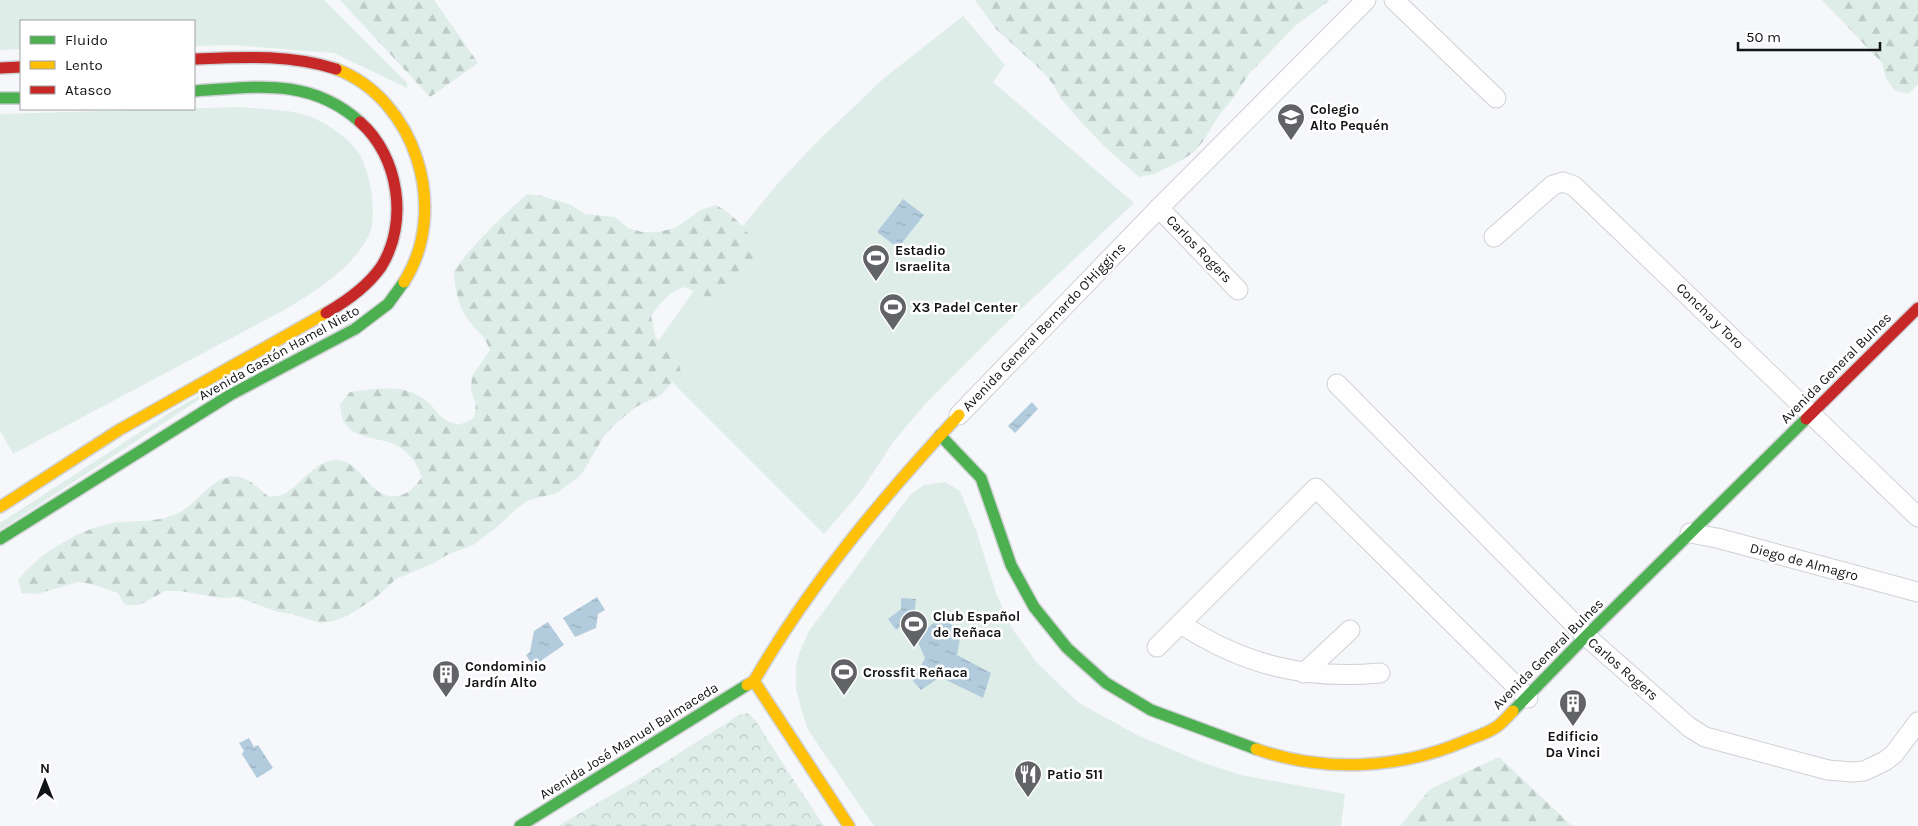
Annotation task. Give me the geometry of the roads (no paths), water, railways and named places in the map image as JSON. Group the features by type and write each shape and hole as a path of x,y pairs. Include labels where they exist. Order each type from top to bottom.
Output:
{"street":[{"name":"Avenida General Bernardo O'Higgins","path":"754,681 774,646 801,608 918,458 940,435 962,430 1158,208 1366,0"},
{"path":"1394,0 1496,98"},
{"name":"Avenida Gastón Hamel Nieto","path":"0,539 238,390 360,327 383,308 396,294 415,261 424,226 425,208 419,163 413,147 400,124 381,99 370,89 342,71 301,58 268,56 195,59"},
{"path":"0,68 20,67"},
{"name":"Avenida Gastón Hamel Nieto","path":"0,507 119,430 344,303 368,283 386,258 397,215 396,188 393,174 380,147 358,120 327,98 298,90 264,88 195,91"},
{"path":"0,98 20,98"},
{"name":"Concha y Toro","path":"1494,237 1553,184 1563,182 1574,186 1918,517"},
{"name":"Carlos Rogers","path":"1158,208 1238,290"},
{"name":"Avenida General Bulnes","path":"940,435 981,478 1011,565 1034,607 1049,628 1079,661 1106,683 1128,698 1168,717 1263,751 1287,758 1328,764 1362,765 1415,758 1442,751 1494,729 1528,698 1586,636 1811,414 1915,318"},
{"name":"Carlos Rogers","path":"1337,384 1586,636 1689,727 1705,736 1828,770 1858,772 1875,767 1894,754 1918,722"},
{"path":"962,430 981,478"},
{"path":"918,458 940,458 960,465 981,478"},
{"path":"1157,647 1316,488 1528,698"},
{"name":"Diego de Almagro","path":"1690,533 1717,538 1918,592"},
{"path":"1181,624 1198,635 1236,654 1281,669 1304,673 1355,676 1380,673"},
{"path":"1304,673 1350,630"},
{"path":"754,681 849,826"},
{"name":"Avenida José Manuel Balmaceda","path":"520,826 754,681"}],"water":[{"path":"903,199 924,215 898,248 877,232"},
{"path":"1032,402 1038,409 1015,433 1008,426"},
{"path":"597,597 605,610 598,614 596,628 575,637 563,618"},
{"path":"901,598 916,599 914,617 896,630 888,619 901,609"},
{"path":"942,616 961,633 957,655 991,673 983,698 940,677 921,690 913,681 925,658 916,638"},
{"path":"548,622 564,645 533,666 526,655 530,652 534,631"},
{"path":"249,738 254,747 258,745 273,768 257,778 242,754 244,751 239,743"}],"place":[{"name":"Colegio Alto Pequén","path":"1291,141"},
{"name":"Estadio Israelita","path":"876,282"},
{"name":"X3 Padel Center","path":"893,331"},
{"name":"Club Español de Reñaca","path":"914,648"},
{"name":"Crossfit Reñaca","path":"844,696"},
{"name":"Condominio Jardín Alto","path":"446,698"},
{"name":"Edificio Da Vinci","path":"1573,727"},
{"name":"Patio 511","path":"1028,798"}]}
